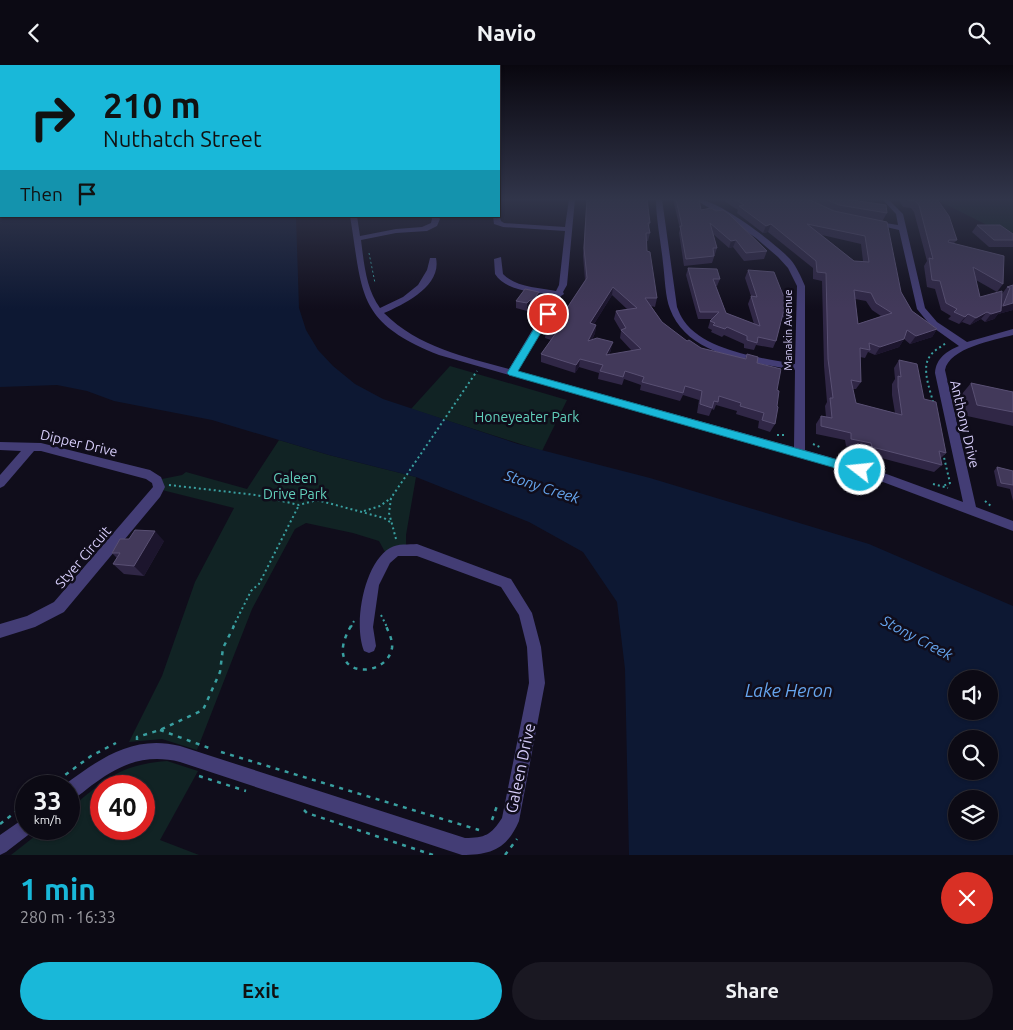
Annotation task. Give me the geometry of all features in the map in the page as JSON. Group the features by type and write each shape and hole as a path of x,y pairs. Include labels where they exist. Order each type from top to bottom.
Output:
{"street":[{"path":"357,236 366,289 379,312 394,326 416,341 443,353 877,475 1013,526"},
{"path":"357,239 372,236"},
{"path":"512,373 564,285 568,236"},
{"path":"663,236 672,307 674,315 683,328 711,346 800,368"},
{"name":"Manakin Avenue","path":"754,236 790,264 801,286 798,452"},
{"path":"904,236 921,309 934,324 966,346"},
{"path":"498,259 499,273 504,279 516,284 560,294"},
{"path":"379,312 403,300 419,289 431,274 433,260"},
{"name":"Anthony Drive","path":"970,510 940,373 942,363 947,355 966,346 1013,332"},
{"name":"Dipper Drive","path":"0,446 41,447 150,475 156,480 159,487"},
{"path":"0,483 31,447"},
{"name":"Styer Circuit","path":"0,631 30,622 59,607 156,494 159,487"},
{"name":"Galeen Drive","path":"80,785 112,762 136,753 157,750 180,754 465,847 484,847 500,838 510,821 537,683 534,647 524,613 506,583 417,550 396,551"},
{"path":"369,646 366,627 372,584 385,559 396,551"},
{"path":"0,846 15,834"}],"path":[{"path":"368,249 376,283"},
{"path":"362,512 380,506 391,498 482,364"},
{"path":"159,487 180,485 222,492 261,495 299,505 318,500 390,522"},
{"path":"943,486 948,488"},
{"path":"391,498 389,513 395,535 396,551"},
{"path":"138,737 160,730 198,713 207,705 220,672 223,648 251,591 259,584 299,505"},
{"path":"355,618 342,645 342,655 351,667 359,671 367,670 384,663 390,656 392,647 391,638 380,610"},
{"path":"160,730 210,749"},
{"path":"65,775 91,756 116,743"},
{"path":"218,751 434,818 479,831 484,829"},
{"path":"199,776 242,791 250,791"},
{"path":"491,823 499,798"},
{"path":"302,806 306,813 432,855"},
{"path":"0,824 15,812"},
{"path":"505,855 514,845 520,833"}],"green space":[{"name":"Honeyeater Park","path":"450,366 567,400 542,451 411,409"},
{"name":"Galeen Drive Park","path":"279,440 416,477 406,545 385,552 379,541 353,533 306,523 295,529 252,609 197,750 162,739 129,742 162,676 195,582 234,508 162,490 162,479 182,475 186,472 247,489"},
{"path":"167,761 198,771 160,840 199,855 11,855 30,840 80,840 80,800 90,792 90,840 155,840 155,775 115,775 136,766"}],"water":[{"name":"Lake Heron","path":"0,236 297,236 299,308 306,330 318,350 333,366 355,384 383,399 518,444 650,478 869,544 1013,606 1013,855 629,855 625,669 617,602 583,552 529,522 416,477 329,455 212,420 114,401 87,391 57,385 0,387"}],"building":[{"path":"585,236 646,236 647,251 650,252 657,298 645,298 662,322 687,341 689,340 701,348 746,359 747,354 758,357 757,363 781,369 777,390 779,391 775,424 762,420 764,413 740,406 741,403 719,396 718,402 714,401 712,408 700,404 702,391 685,386 683,393 642,382 644,377 625,371 623,377 600,371 603,365 580,359 576,365 541,354 556,333 546,330 555,315 561,317 587,278","holes":["613,287 637,308 616,311 626,328 621,330 641,349 606,355 613,342 597,338 588,341 596,325 590,323"]},
{"path":"682,236 714,236 717,248 713,248 714,256 686,259"},
{"path":"725,236 751,236 767,251 746,253 736,240 731,241"},
{"path":"785,236 822,236 854,261 869,262 864,236 890,236 901,292 912,311 937,329 916,336 907,330 904,339 880,347 869,343 870,350 860,348 861,382 851,380 856,403 902,415 898,387 898,376 901,377 899,360 917,364 924,399 936,402 946,453 939,451 942,465 872,447 871,443 851,439 851,433 821,426 821,416 832,418 830,398 833,398 828,359 826,273 817,272 816,261","holes":["854,290 871,293 876,303 892,313 858,324"]},
{"path":"927,236 956,236 957,240 949,240 948,242 1004,256 1003,284 973,267 980,297 1002,291 1001,311 991,314 987,312 976,318 968,314 965,317 954,312 957,309 946,303 940,281 932,280 929,258 933,259"},
{"path":"989,236 1013,236 1013,240 994,240"},
{"path":"688,268 717,269 720,279 713,279 726,313 760,326 751,296 757,297 748,270 774,272 789,310 784,310 776,341 758,337 757,343 747,340 747,336 727,327 725,329 713,325 715,323 710,321 719,312 700,312"},
{"path":"1013,285 1013,303 1003,306 1010,288 1007,287"},
{"path":"525,289 539,292 533,300 527,303 516,301"},
{"path":"971,383 1013,392 1013,412 977,405"},
{"path":"997,467 1013,471 1013,485 1001,483"},
{"path":"135,530 155,531 134,566 113,564 120,553 112,553 120,539 129,539"}],"route":[{"path":"548,314 512,373 860,470"}],"water label":[{"name":"Stony Creek","path":"542,487"},
{"name":"Stony Creek","path":"917,638"}]}
